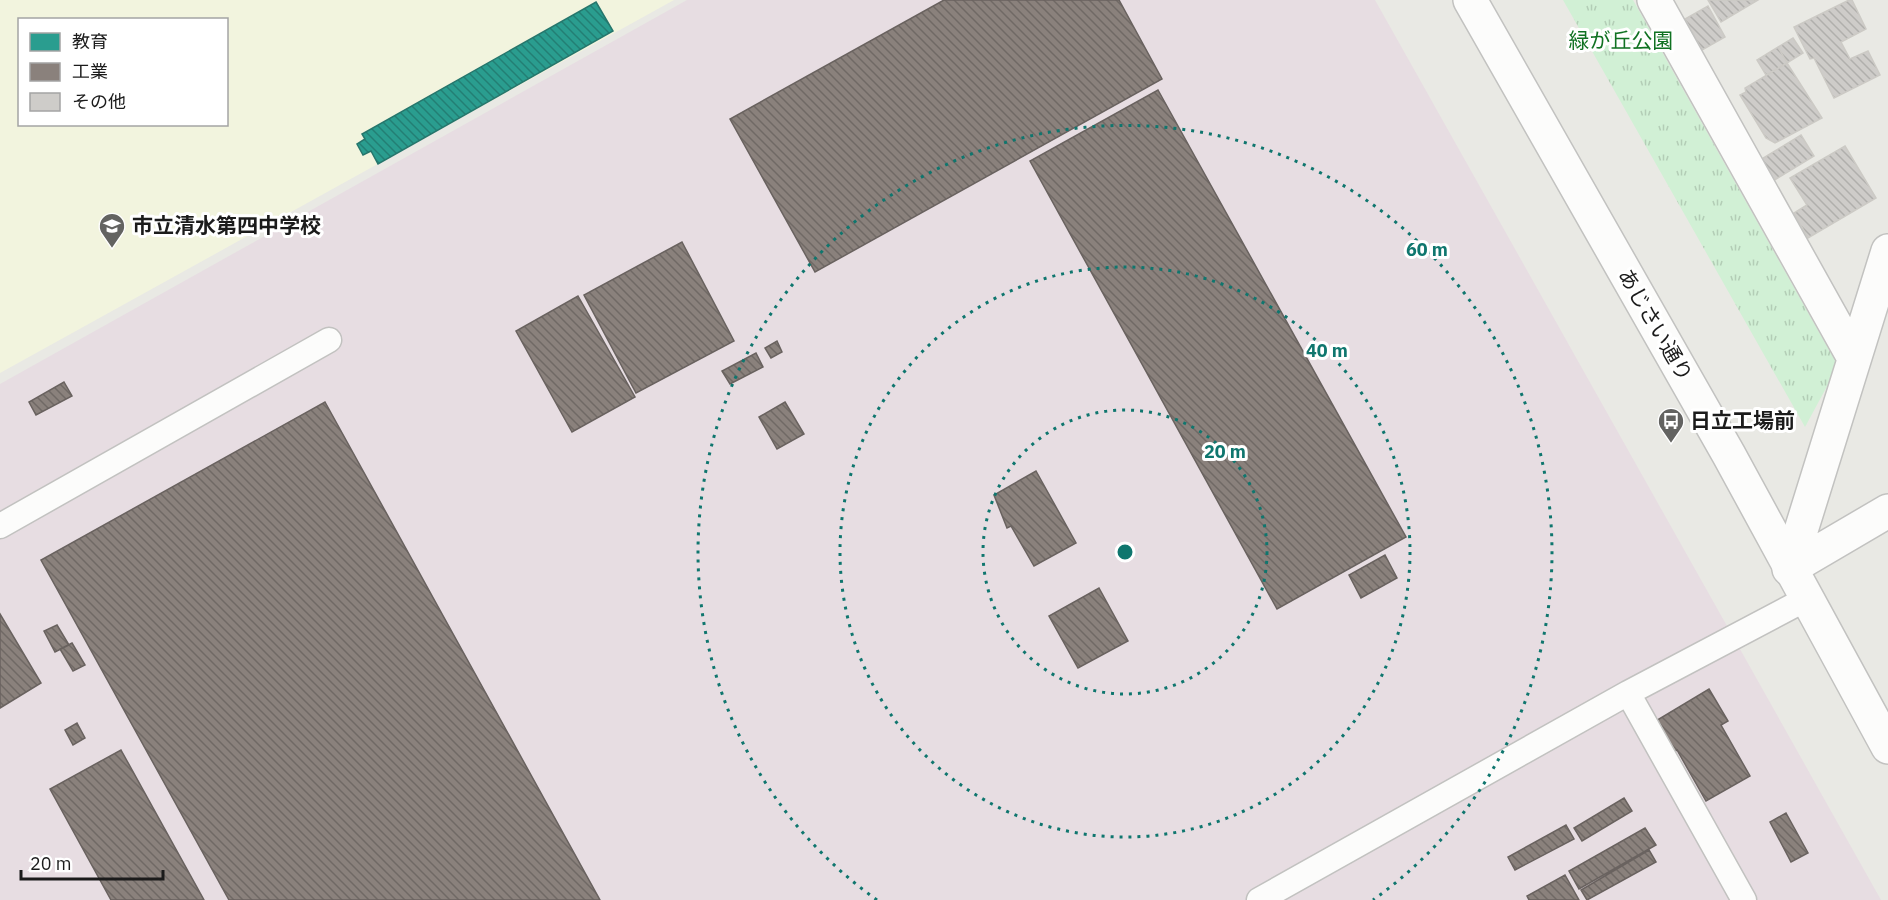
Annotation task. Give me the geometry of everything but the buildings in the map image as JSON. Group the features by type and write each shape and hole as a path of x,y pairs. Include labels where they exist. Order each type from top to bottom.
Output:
{"street":[{"name":"あじさい通り","path":"1470,0 1729,455 1888,747"},
{"path":"1654,0 1854,358"},
{"path":"1790,569 1888,251"},
{"path":"1790,569 1888,511"}],"lane":[{"path":"0,526 329,340"},
{"path":"1259,900 1628,693 1806,599"},
{"path":"1628,693 1744,900"}],"shaded area":[{"name":"市立清水第四中学校","path":"0,0 674,0 0,373"},
{"path":"687,0 1375,0 1881,900 0,900 0,384"}],"green space":[{"name":"緑が丘公園","path":"1563,0 1633,0 1838,366 1805,427"}],"place":[{"name":"市立清水第四中学校","path":"112,249"},
{"name":"日立工場前","path":"1671,444"}]}
